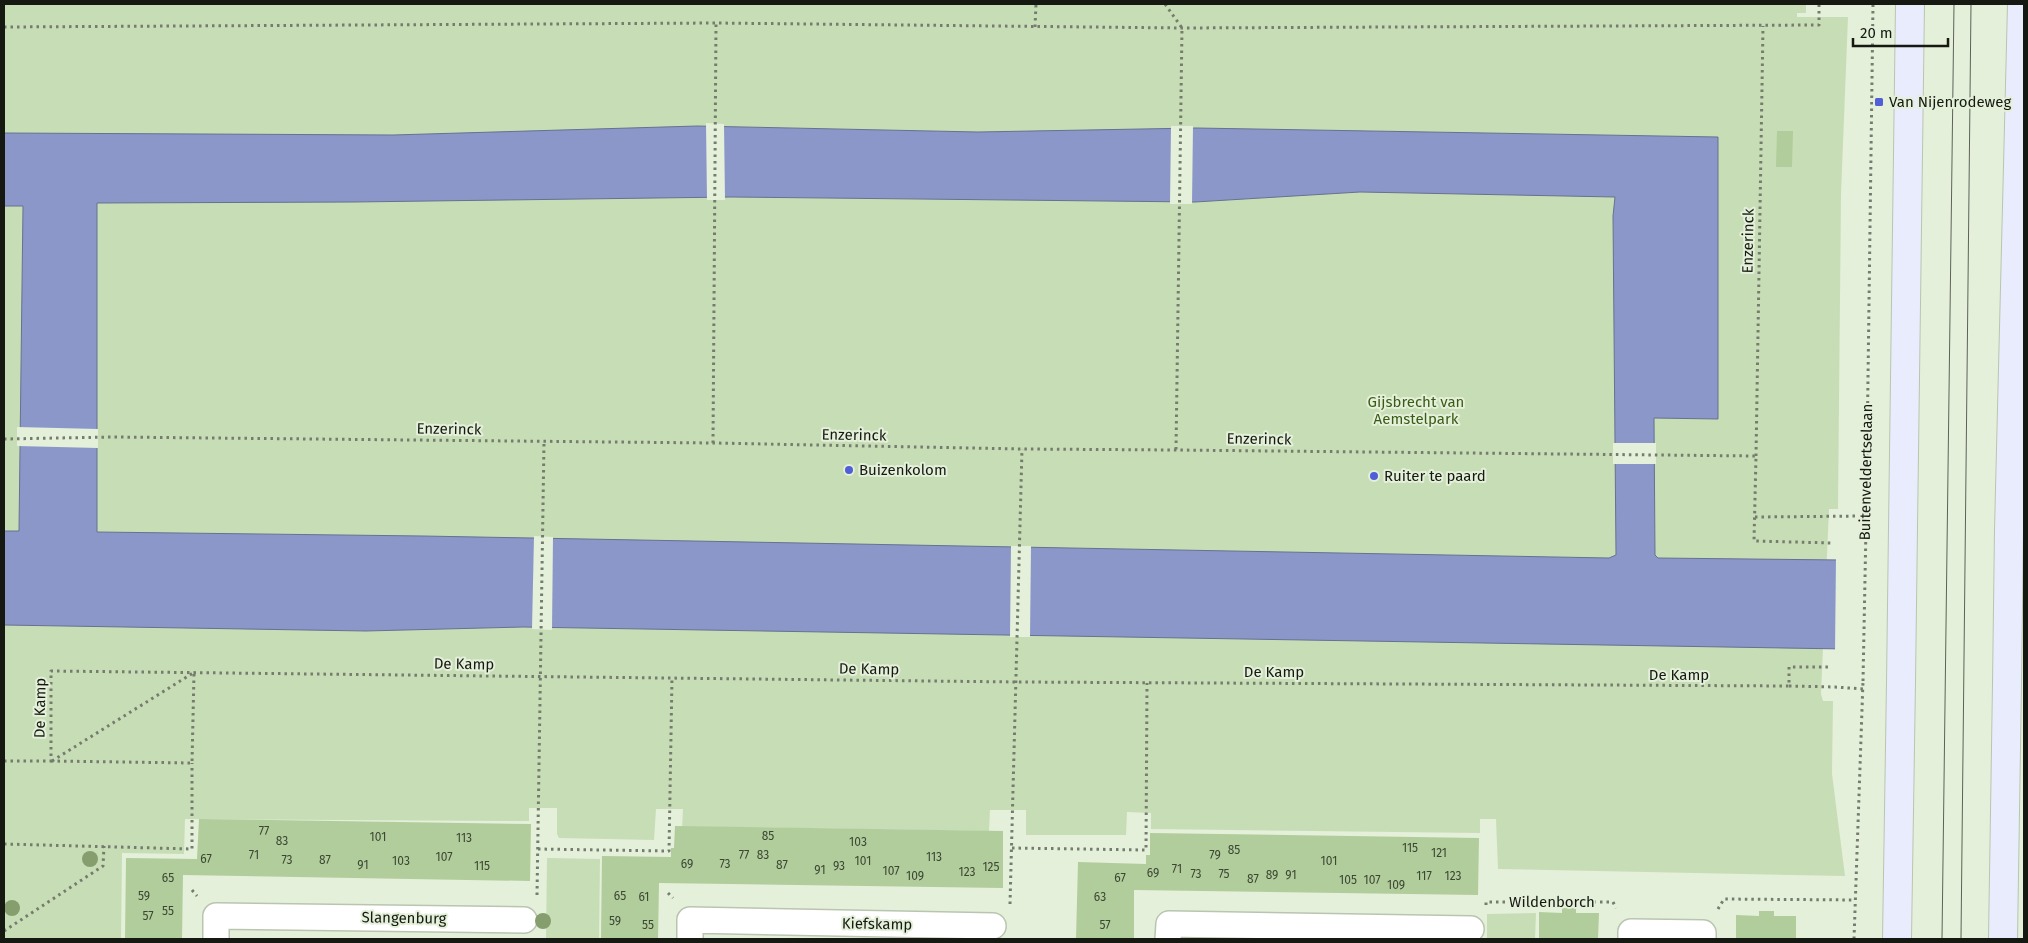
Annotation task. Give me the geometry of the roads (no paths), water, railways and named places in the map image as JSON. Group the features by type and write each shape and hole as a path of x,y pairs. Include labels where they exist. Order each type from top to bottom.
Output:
{"main road":[{"path":"1897,939 1910,4"},
{"path":"2003,939 2008,530 2022,4"}],"street":[{"name":"Slangenburg","path":"216,939 216,916 284,928 524,920"},
{"name":"Kiefskamp","path":"690,939 690,920 760,931 993,926"},
{"path":"1168,939 1169,924 1239,932 1470,929"},
{"path":"1631,936 1703,936"}],"water":[{"path":"697,126 978,132 1196,128 1718,137 1718,419 1654,418 1655,555 1658,558 2024,562 2024,652 523,627 366,631 4,625 4,531 19,531 23,206 4,206 4,133 393,135","holes":["1360,192 1615,197 1613,216 1616,555 1609,558 423,536 97,532 97,203 731,197 1195,202"]}],"tram line":[{"path":"1942,939 1954,4"},
{"path":"1961,939 1971,4"}],"place":[{"name":"Van Nijenrodeweg","path":"1879,102"},
{"name":"Buizenkolom","path":"849,470"},
{"name":"Ruiter te paard","path":"1374,476"}],"park label":[{"name":"Gijsbrecht van Aemstelpark","path":"1416,410"}]}
